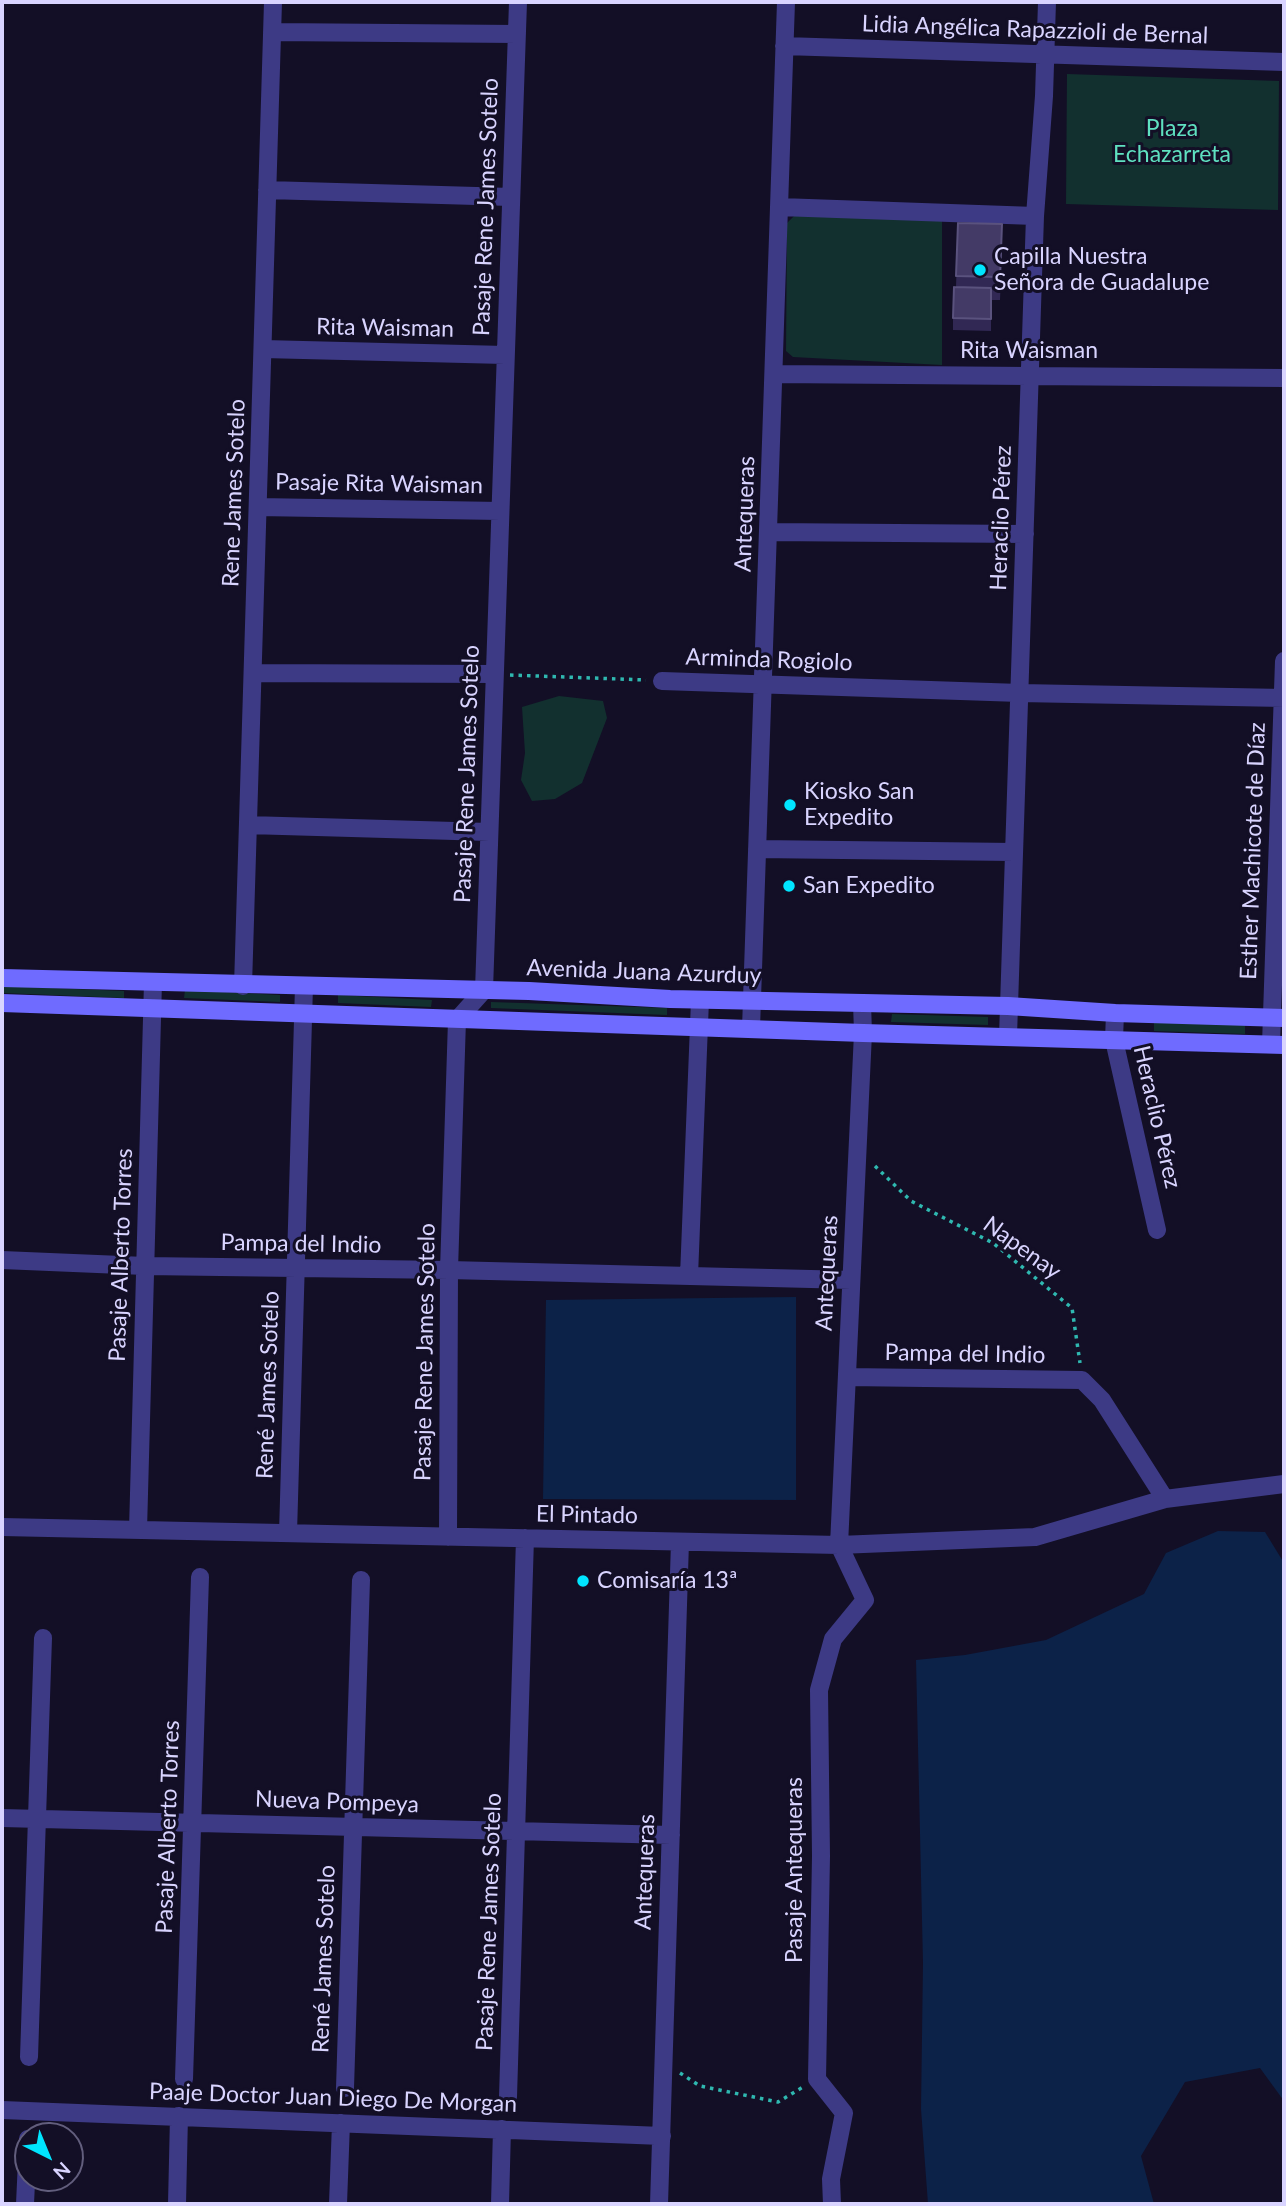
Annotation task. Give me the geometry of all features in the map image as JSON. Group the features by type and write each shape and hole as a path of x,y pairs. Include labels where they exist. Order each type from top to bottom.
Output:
{"main road":[{"name":"Avenida Juana Azurduy","path":"2,978 484,990 700,1000 1008,1006 1115,1013 1277,1018"},
{"path":"2,1003 457,1020 1278,1044"}],"street":[{"name":"Rene James Sotelo","path":"243,986 273,2"},
{"name":"Pasaje Rene James Sotelo","path":"484,990 518,2"},
{"name":"Antequeras","path":"751,1028 786,2"},
{"name":"Heraclio Pérez","path":"1008,1036 1035,216 1047,2"},
{"path":"272,32 517,34"},
{"name":"Lidia Angélica Rapazzioli de Bernal","path":"784,47 1284,62"},
{"path":"267,190 511,197"},
{"path":"780,207 1035,216"},
{"name":"Rita Waisman","path":"263,349 505,355"},
{"name":"Rita Waisman","path":"774,374 1284,378"},
{"name":"Pasaje Rita Waisman","path":"258,507 500,511"},
{"path":"768,532 1025,534"},
{"name":"Esther Machicote de Díaz","path":"1278,1044 1284,661"},
{"path":"253,673 494,674"},
{"name":"Arminda Rogiolo","path":"662,681 1020,693 1284,698"},
{"path":"248,825 489,832"},
{"path":"757,849 1014,852"},
{"name":"Pasaje Alberto Torres","path":"138,1530 153,982"},
{"name":"René James Sotelo","path":"288,1533 304,986"},
{"path":"457,1020 484,990"},
{"path":"690,1276 700,1000"},
{"name":"Antequeras","path":"839,1545 858,1151 862,1003"},
{"name":"Heraclio Pérez","path":"1115,1013 1114,1040 1157,1230"},
{"name":"Pasaje Rene James Sotelo","path":"448,1537 449,1270 457,1020"},
{"name":"Pampa del Indio","path":"2,1260 145,1266 851,1280"},
{"name":"Pampa del Indio","path":"847,1377 1082,1380"},
{"path":"1082,1380 1102,1399 1165,1499"},
{"name":"El Pintado","path":"2,1527 839,1545 1035,1536 1165,1499 1284,1484"},
{"name":"Pasaje Rene James Sotelo","path":"508,2097 525,1538"},
{"name":"Antequeras","path":"659,2204 680,1542"},
{"name":"Pasaje Antequeras","path":"817,2079 821,1856 819,1690 833,1639 866,1600 839,1545"},
{"name":"Pasaje Alberto Torres","path":"184,2079 200,1577"},
{"name":"René James Sotelo","path":"345,2088 361,1580"},
{"path":"29,2057 43,1637"},
{"name":"Nueva Pompeya","path":"2,1818 671,1835"},
{"path":"817,2079 844,2113 831,2179 832,2204"},
{"name":"Paaje Doctor Juan Diego De Morgan","path":"2,2110 662,2136"},
{"path":"29,2111 29,2122"},
{"path":"177,2204 179,2116"},
{"path":"338,2204 341,2123"},
{"path":"500,2204 502,2129"}],"path":[{"name":"Arminda Rogiolo","path":"494,674 662,681"},
{"name":"Napenay","path":"858,1151 911,1201 993,1242 1072,1308 1082,1380"},
{"path":"664,2061 700,2086 778,2102 817,2079"}],"green space":[{"name":"Plaza Echazarreta","path":"1067,74 1279,81 1278,210 1066,204"},
{"path":"796,214 942,220 942,365 793,357 786,351 787,223"},
{"path":"559,696 603,701 607,718 582,783 555,799 532,801 521,780 525,753 522,707"},
{"path":"2,986 124,991 124,998 2,993"},
{"path":"185,990 280,995 280,1002 184,998"},
{"path":"338,995 432,1000 431,1007 338,1003"},
{"path":"491,1002 667,1008 667,1015 491,1008"},
{"path":"892,1014 988,1017 988,1025 891,1022"},
{"path":"1154,1022 1245,1024 1245,1034 1154,1031"}],"water":[{"path":"796,1297 796,1500 543,1499 546,1300"},
{"path":"1218,1531 1265,1532 1284,1563 1284,2101 1260,2068 1185,2082 1141,2156 1154,2204 928,2204 921,2109 923,1963 916,1660 965,1655 1046,1640 1144,1594 1166,1553"}],"building":[{"path":"958,223 1002,224 1000,277 956,276"},
{"path":"954,287 991,288 991,319 953,318"}],"place":[{"name":"Capilla Nuestra Señora de Guadalupe","path":"980,270"},
{"name":"Kiosko San Expedito","path":"790,805"},
{"name":"San Expedito","path":"789,886"},
{"name":"Comisaría 13ª","path":"583,1581"}]}
